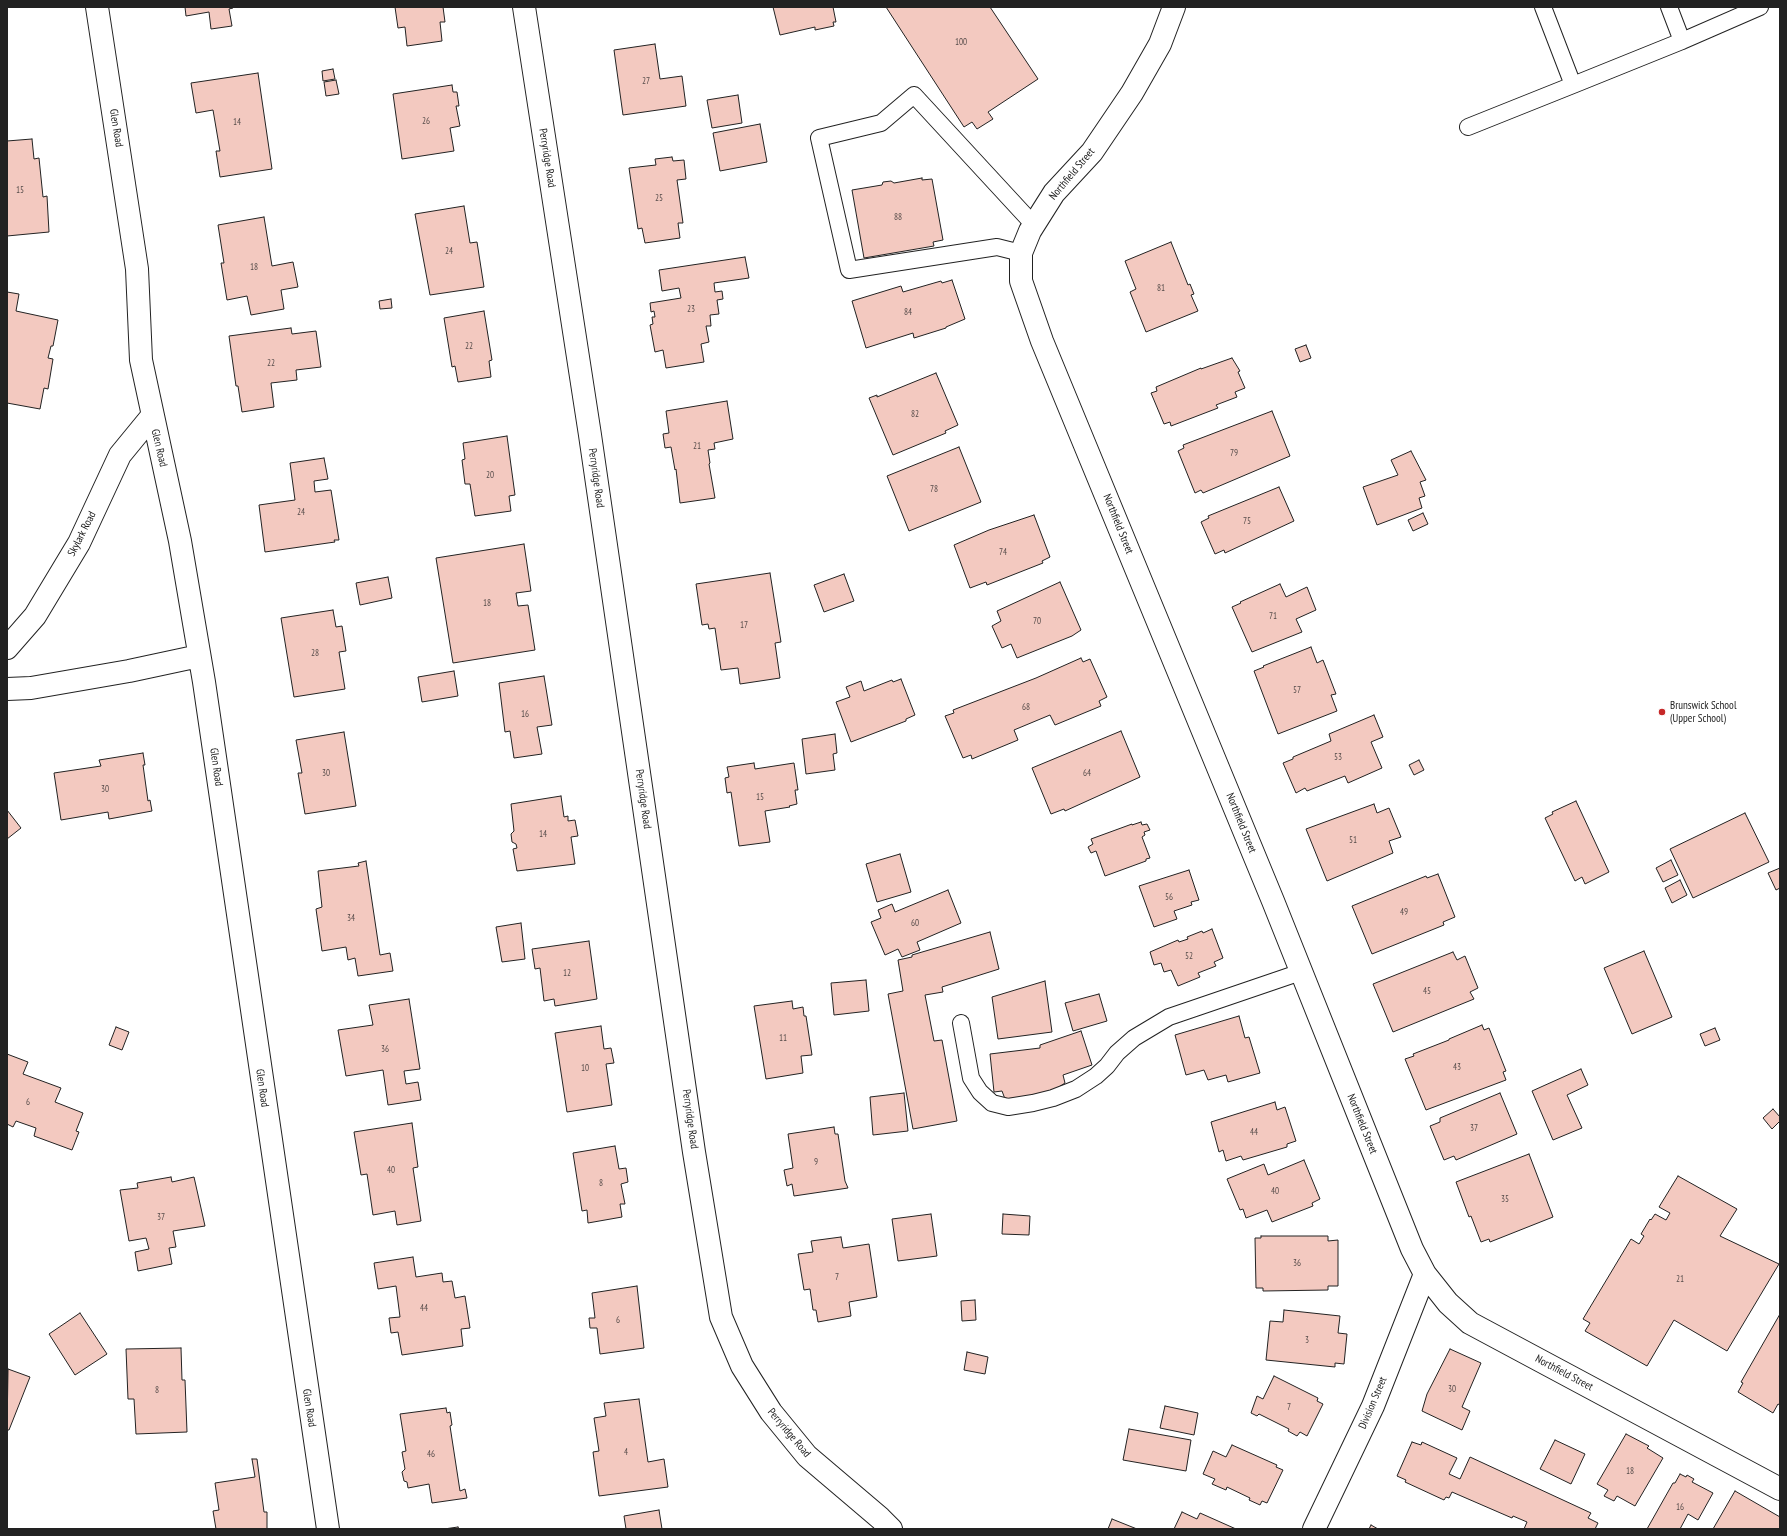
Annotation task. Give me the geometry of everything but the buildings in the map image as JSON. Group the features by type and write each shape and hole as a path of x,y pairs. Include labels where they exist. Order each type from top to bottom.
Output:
{"street":[{"name":"Glen Road","path":"97,7 137,269 141,360 180,541 199,656 328,1529"},
{"name":"Perryridge Road","path":"524,7 590,435 694,1152 720,1317 742,1366 771,1412 807,1456 891,1529"},
{"name":"Northfield Street","path":"1174,7 1160,44 1132,93 1092,152 1054,193 1034,225 1021,253 1021,281 1042,341 1301,972 1412,1249 1426,1274 1448,1303 1470,1323 1780,1489"},
{"name":"Skylark Road","path":"7,648 35,616 79,543 120,455 152,416"},
{"path":"7,689 46,685 129,671 199,656"},
{"name":"Division Street","path":"1314,1529 1373,1406 1426,1274"}],"lane":[{"path":"1543,7 1573,85"},
{"path":"1669,7 1682,40"},
{"path":"1468,128 1760,7"},
{"path":"1021,253 997,247 849,270 820,138 881,123 914,96 1034,225"},
{"path":"961,1023 971,1078 980,1092 992,1103 1008,1107 1053,1098 1076,1089 1101,1071 1117,1053 1134,1038 1169,1017 1301,972"}],"place":[{"name":"Brunswick School (Upper School)","path":"1662,712"}]}
